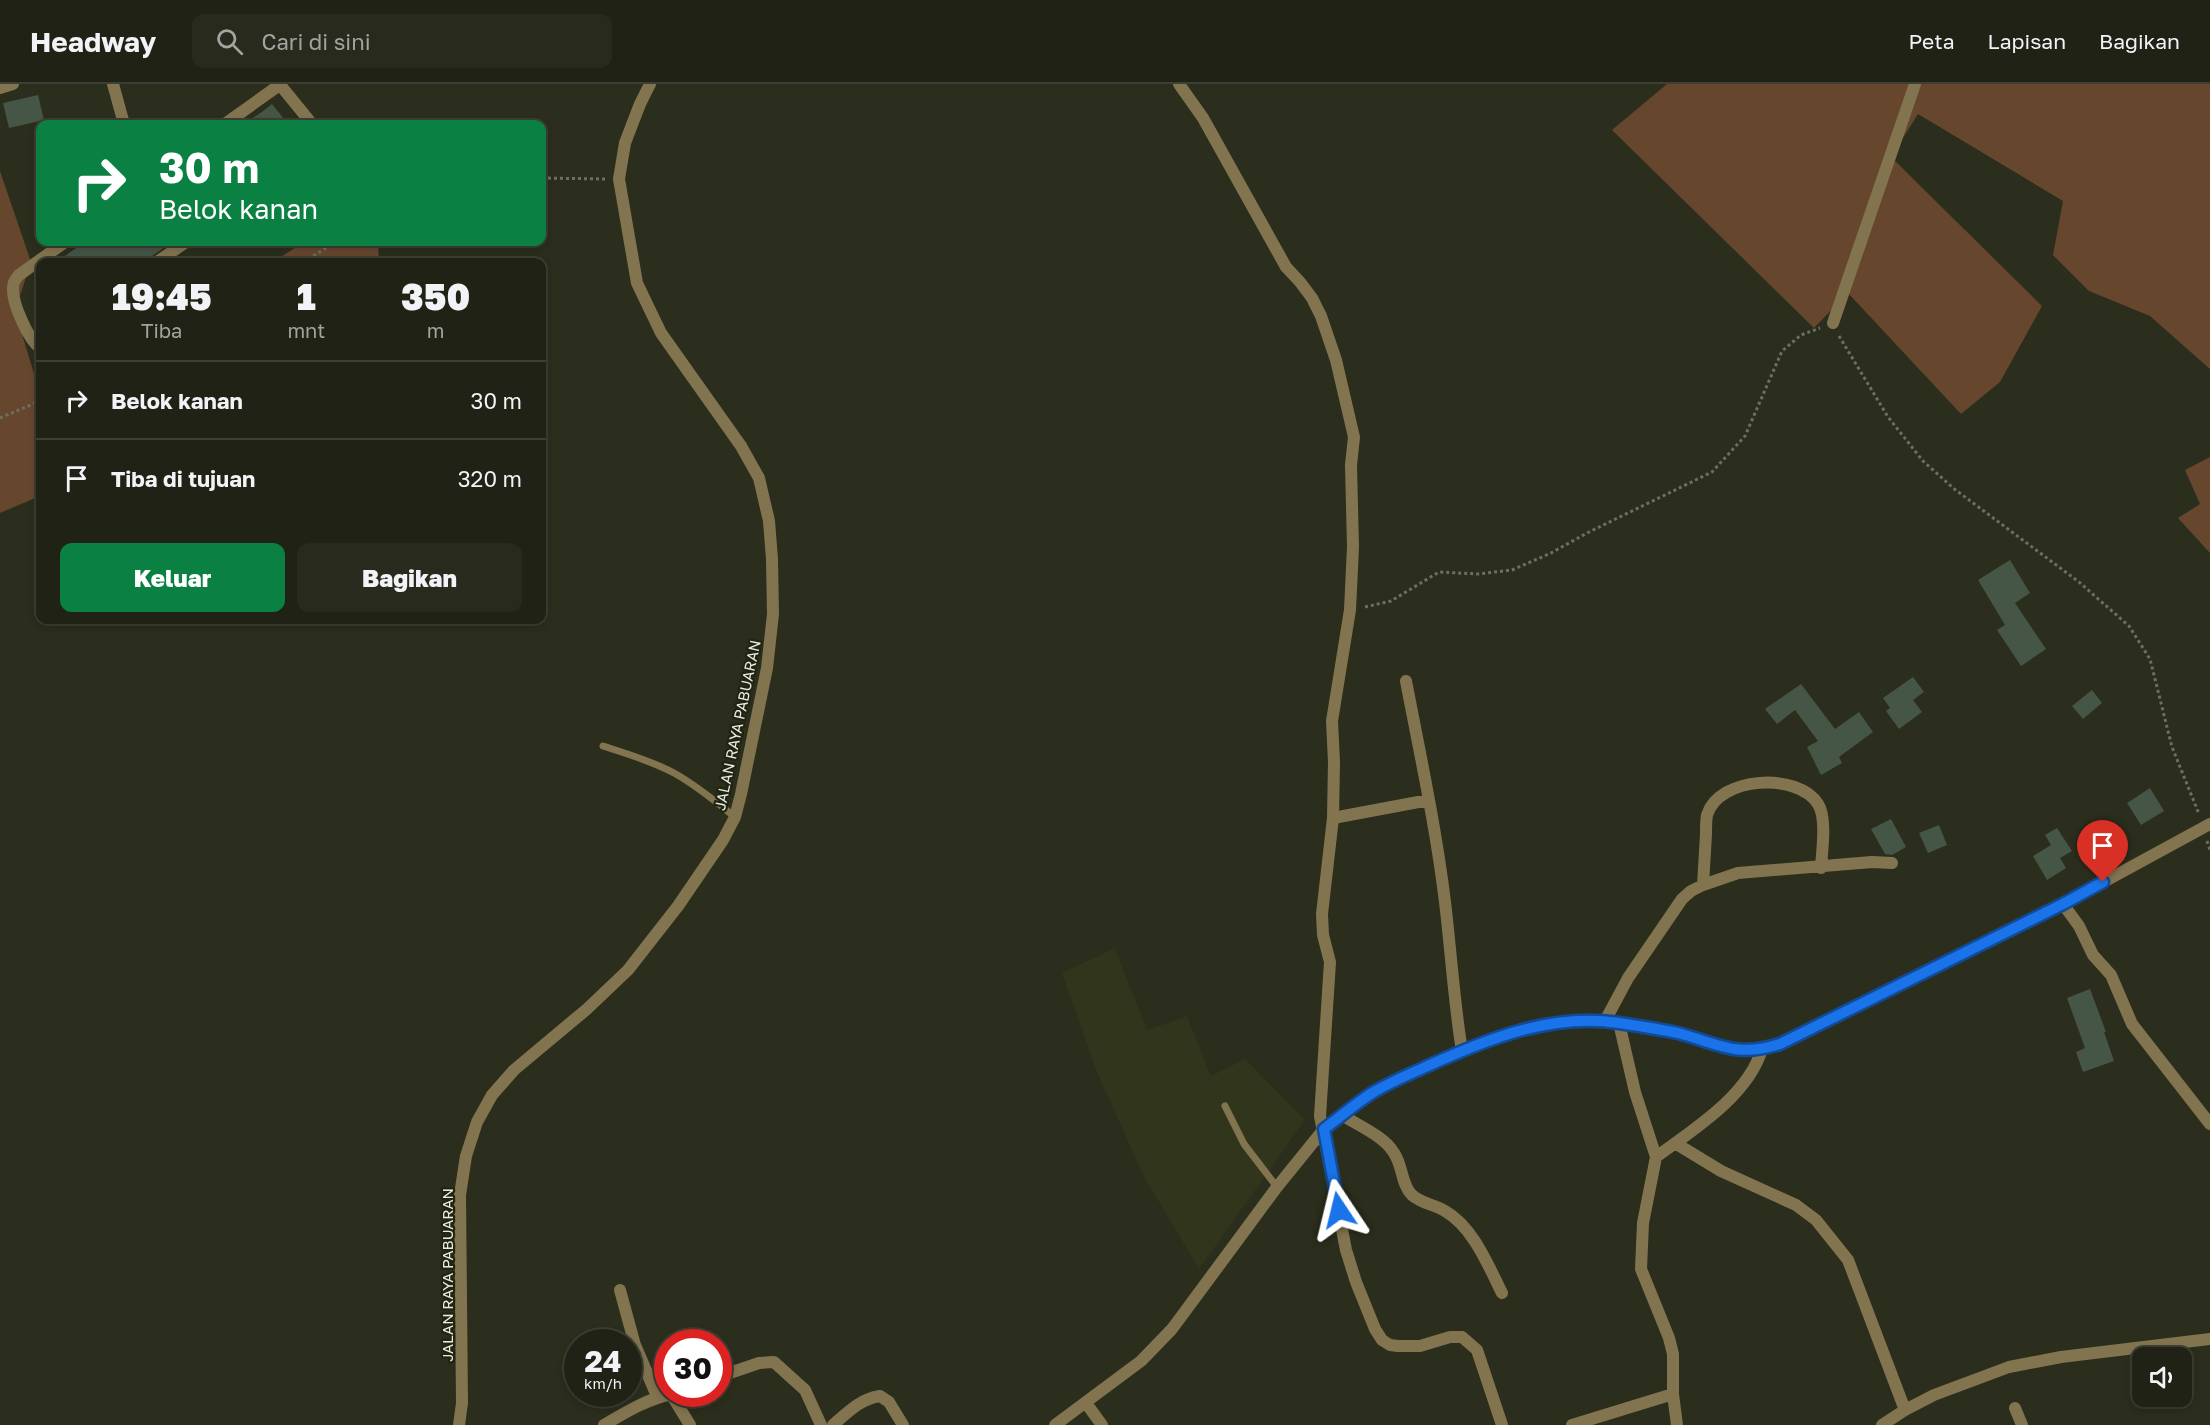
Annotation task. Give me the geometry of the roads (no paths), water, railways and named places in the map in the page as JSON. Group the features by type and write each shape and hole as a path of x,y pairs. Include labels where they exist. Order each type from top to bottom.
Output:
{"street":[{"path":"0,88 12,84"},
{"path":"113,84 123,120"},
{"name":"JALAN RAYA PABUARAN","path":"459,1425 462,1403 460,1195 466,1156 477,1122 492,1095 514,1070 587,1009 628,970 678,906 723,840 735,817 767,668 773,614 769,521 759,478 741,446 661,333 637,283 619,179 625,143 639,104 650,84"},
{"path":"1179,84 1203,118 1281,259 1312,298 1321,316 1336,360 1354,437 1351,465 1353,547 1350,610 1332,721 1333,818 1322,915 1323,935 1330,962 1320,1116 1346,1250 1356,1282 1375,1329 1382,1340 1398,1347 1420,1346 1450,1337 1462,1337 1470,1342 1477,1350 1502,1425"},
{"path":"1833,323 1915,84"},
{"path":"229,120 263,90 281,86 309,120"},
{"path":"43,258 59,246"},
{"path":"164,258 180,246"},
{"path":"36,263 19,275 14,282 13,294 21,319 36,343"},
{"path":"1406,681 1445,900 1455,1007 1462,1051"},
{"path":"1703,885 1707,814 1716,802 1731,790 1752,782 1777,782 1803,792 1817,802 1823,814 1821,868"},
{"path":"1333,818 1429,800"},
{"path":"1054,1425 1141,1360 1172,1329 1277,1187 1324,1129 1372,1093 1462,1051 1536,1026 1558,1023 1605,1021 1676,1033 1742,1051 1780,1044 2063,904 2207,826"},
{"path":"1605,1021 1628,978 1682,899 1690,891 1738,873 1821,868 1872,862 1892,863"},
{"path":"2063,904 2079,926 2093,955 2111,975 2132,1024 2210,1124"},
{"path":"1618,1023 1635,1092 1656,1157 1642,1222 1641,1269 1669,1338 1673,1354 1673,1394 1677,1425"},
{"path":"1656,1157 1704,1122 1733,1096 1755,1064 1762,1049"},
{"path":"1342,1115 1387,1144 1394,1153 1406,1186 1411,1193 1426,1204 1445,1211 1455,1218 1474,1241 1503,1293"},
{"path":"1675,1143 1721,1171 1796,1205 1816,1220 1848,1260 1905,1410"},
{"path":"620,1290 635,1345 654,1389"},
{"path":"1882,1425 1934,1395 2031,1361 2210,1339"},
{"path":"732,1372 759,1363 774,1362 805,1390 821,1425"},
{"path":"1572,1425 1673,1394"},
{"path":"834,1425 857,1404 870,1397 880,1396 889,1402 903,1425"},
{"path":"604,1425 654,1398"},
{"path":"1086,1403 1102,1425"},
{"path":"680,1407 690,1425"},
{"path":"2015,1408 2022,1425"}],"lane":[{"path":"603,746 638,757 673,772 705,793 735,817"},
{"path":"1225,1106 1244,1144 1277,1187"}]}
